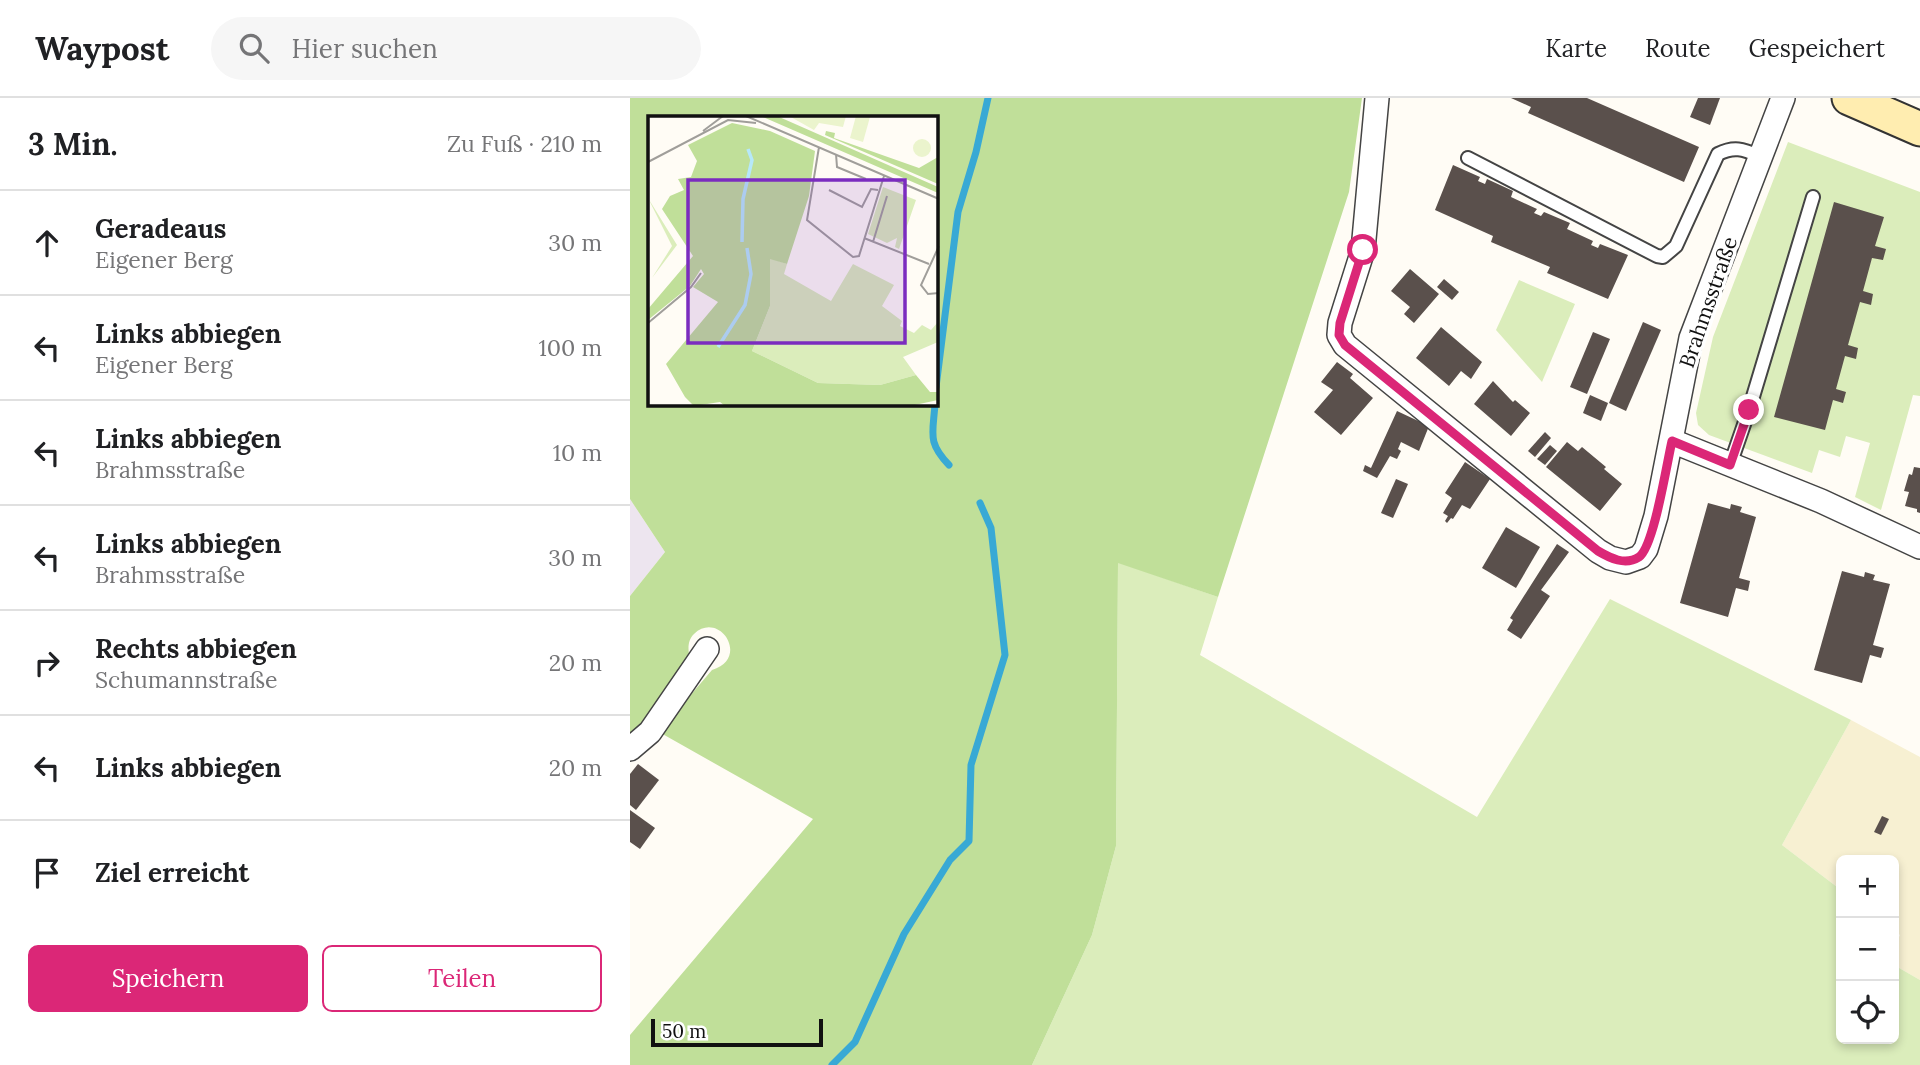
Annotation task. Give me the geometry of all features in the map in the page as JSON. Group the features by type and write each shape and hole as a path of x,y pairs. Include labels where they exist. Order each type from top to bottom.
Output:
{"main road":[{"path":"1849,98 1920,129"}],"street":[{"name":"Brahmsstraße","path":"1377,98 1363,250 1340,323 1339,335 1345,345 1598,551 1610,558 1626,562 1640,556 1646,549 1672,441 1691,338 1783,98"},
{"path":"1672,441 1839,509 1920,547"},
{"path":"630,749 650,732 707,649"}],"lane":[{"path":"1468,158 1663,257 1676,246 1718,154 1731,147 1759,156"},
{"path":"1730,465 1812,197"}],"shaded area":[{"path":"630,499 665,552 630,596"},
{"path":"1851,720 1920,757 1920,980 1899,968 1899,855 1836,855 1836,886 1782,845"}],"green space":[{"path":"630,98 1362,98 1349,192 1218,597 1118,563 1116,846 1092,935 1032,1065 630,1065 630,1035 813,819 659,732 712,670 723,664 729,656 727,638 713,628 704,628 692,636 689,655 641,727 630,736 630,596 665,552 630,499"},
{"path":"1788,142 1920,192 1920,396 1913,395 1881,510 1855,497 1870,443 1846,436 1840,457 1819,450 1812,473 1709,435 1698,425 1696,413 1713,337"},
{"path":"1519,280 1575,304 1542,382 1496,330"},
{"path":"1118,562 1218,597 1200,655 1477,817 1610,599 1851,720 1782,845 1836,886 1836,1044 1899,1044 1899,968 1920,980 1920,1065 1032,1065 1092,935 1116,846"}],"building":[{"path":"1511,98 1587,98 1699,147 1684,182 1528,113 1531,107"},
{"path":"1698,98 1720,98 1710,125 1690,117"},
{"path":"1453,165 1480,177 1478,181 1485,184 1487,179 1513,191 1511,197 1537,209 1534,213 1541,216 1544,212 1570,223 1567,229 1593,241 1591,245 1598,248 1600,244 1628,255 1608,299 1547,273 1550,267 1491,242 1493,236 1435,210"},
{"path":"1834,202 1884,217 1875,246 1886,249 1883,260 1872,258 1863,291 1873,294 1871,305 1860,302 1848,345 1858,348 1856,359 1845,356 1836,389 1846,392 1843,403 1833,400 1825,430 1774,417"},
{"path":"1410,269 1439,294 1414,323 1404,314 1410,307 1391,291"},
{"path":"1444,279 1459,292 1452,300 1437,287"},
{"path":"1643,322 1661,330 1626,411 1609,403"},
{"path":"1441,327 1482,362 1471,379 1461,371 1449,386 1416,358"},
{"path":"1593,332 1610,339 1587,394 1570,387"},
{"path":"1337,362 1353,374 1350,378 1373,398 1341,435 1314,412 1333,390 1321,382"},
{"path":"1493,381 1513,402 1515,400 1530,413 1511,436 1474,404"},
{"path":"1590,395 1608,403 1601,421 1583,413"},
{"path":"1397,411 1429,426 1419,451 1401,442 1397,459 1390,456 1377,478 1363,471 1365,465 1371,468"},
{"path":"1545,432 1551,438 1535,457 1528,451"},
{"path":"1567,442 1578,451 1582,447 1622,484 1600,511 1546,467"},
{"path":"1550,445 1557,451 1545,465 1537,459"},
{"path":"1465,462 1490,479 1470,509 1462,505 1447,523 1445,521 1448,516 1443,513 1452,498 1445,493"},
{"path":"1914,467 1920,468 1920,513 1917,509 1905,506 1909,492 1904,491"},
{"path":"1396,479 1408,484 1393,518 1381,513"},
{"path":"1708,503 1730,509 1731,504 1742,507 1740,512 1756,517 1739,578 1750,581 1748,591 1736,588 1728,617 1680,603"},
{"path":"1506,527 1540,547 1516,588 1482,568"},
{"path":"1557,544 1569,552 1541,590 1550,596 1521,639 1507,630 1513,620 1510,618"},
{"path":"1842,571 1864,577 1865,572 1875,575 1873,580 1890,584 1873,645 1884,648 1881,658 1870,655 1862,683 1814,670"},
{"path":"638,764 659,780 636,810 630,805 630,774"},
{"path":"630,810 655,828 640,849 630,842"},
{"path":"1882,816 1889,819 1881,835 1874,832"}],"waterway":[{"path":"938,371 958,212 976,152 988,98"},
{"path":"935,406 934,444 949,465"},
{"path":"832,1065 855,1042 904,934 950,860 969,841 971,765 1005,655 991,528 980,503"}],"route":[{"path":"1363,250 1340,323 1339,335 1345,345 1610,558 1626,562 1640,556 1646,549 1672,441 1730,465 1749,410"}]}
